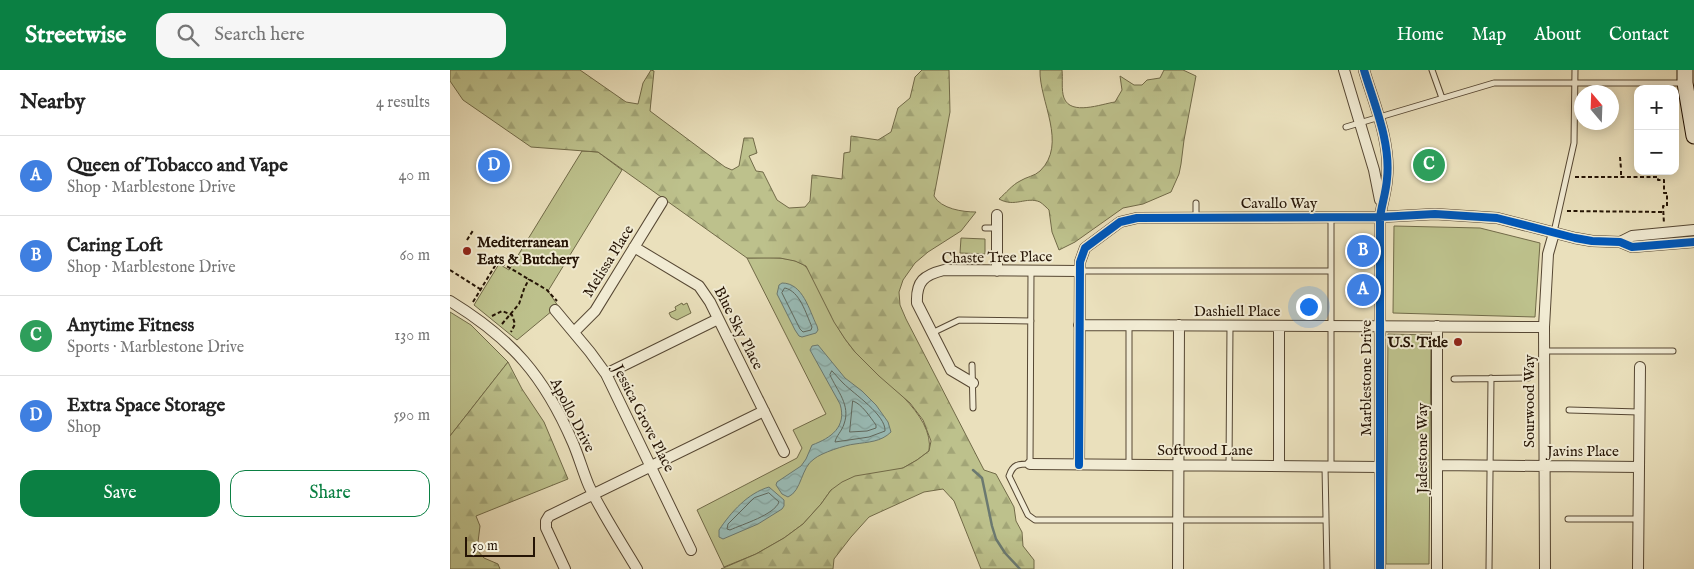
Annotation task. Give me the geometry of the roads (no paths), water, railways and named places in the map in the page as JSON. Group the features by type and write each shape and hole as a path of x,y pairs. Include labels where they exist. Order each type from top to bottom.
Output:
{"main road":[{"path":"1685,76 1694,136"}],"street":[{"name":"Marblestone Drive","path":"1344,70 1374,170 1381,212"},
{"name":"Marblestone Drive","path":"1364,70 1386,152 1387,178 1381,212 1380,569"},
{"name":"Melissa Place","path":"574,332 592,315 662,202"},
{"name":"Cavallo Way","path":"1079,464 1080,262 1085,248 1120,222 1137,218 1330,217 1381,212 1496,218 1554,233 1592,241 1620,242 1632,247 1694,242"},
{"path":"997,215 997,271"},
{"name":"Cavallo Way","path":"1620,242 1632,236 1694,230"},
{"name":"Sourwood Way","path":"1545,569 1544,326 1548,254 1554,233"},
{"name":"Blue Sky Place","path":"634,247 702,288 784,452"},
{"name":"Chaste Tree Place","path":"972,383 951,370 917,303 917,294 924,278 944,270 1080,271"},
{"name":"Apollo Drive","path":"450,301 494,331 515,350 542,384 560,416 594,495 637,569"},
{"name":"Jessica Grove Place","path":"557,306 606,374 692,550"},
{"path":"606,374 718,319"},
{"name":"Dashiell Place","path":"1080,325 1544,326"},
{"path":"1178,569 1179,326"},
{"path":"1279,326 1279,466"},
{"name":"Jadestone Way","path":"1436,569 1437,326"},
{"path":"1638,569 1640,367"},
{"path":"565,569 546,528 546,521 549,516 764,411"},
{"name":"Softwood Lane","path":"1030,464 1380,467"},
{"name":"Javins Place","path":"1437,465 1639,467"}],"lane":[{"path":"1432,70 1442,98"},
{"path":"1554,233 1574,144 1574,70"},
{"path":"1346,127 1494,83 1574,84 1685,76"},
{"path":"1196,203 1196,217"},
{"path":"1327,569 1326,520 1331,326 1330,217"},
{"path":"984,228 997,228"},
{"path":"1031,271 1030,464 1015,466 1012,468 1009,476 1028,515 1035,520 1326,520"},
{"path":"1080,271 1331,271"},
{"path":"932,333 958,320 1031,322"},
{"path":"1129,325 1129,465"},
{"path":"1229,466 1230,326"},
{"path":"1544,351 1674,351"},
{"path":"972,365 973,408"},
{"path":"1488,569 1490,378"},
{"path":"1454,379 1528,378"},
{"path":"1569,410 1639,412"},
{"path":"1568,519 1638,519"}],"water":[{"path":"782,283 795,287 800,292 817,326 818,330 816,333 802,337 799,336 777,294 779,285"},
{"path":"818,345 845,378 876,405 888,422 891,432 879,440 845,446 817,457 806,467 796,490 788,497 782,494 776,485 777,482 801,466 812,445 831,435 836,430 841,419 840,404 810,350 812,346"},
{"path":"769,487 784,500 782,509 758,524 723,539 719,537 719,530 747,498"}],"waterway":[{"path":"973,470 982,478 996,539 1005,553 1020,569"}],"place":[{"name":"Anytime Fitness","path":"1429,165"},
{"name":"Extra Space Storage","path":"494,166"},
{"name":"Mediterranean Eats & Butchery","path":"467,251"},
{"name":"Caring Loft","path":"1363,251"},
{"name":"Queen of Tobacco and Vape","path":"1363,290"},
{"name":"U.S. Title","path":"1458,342"}]}
